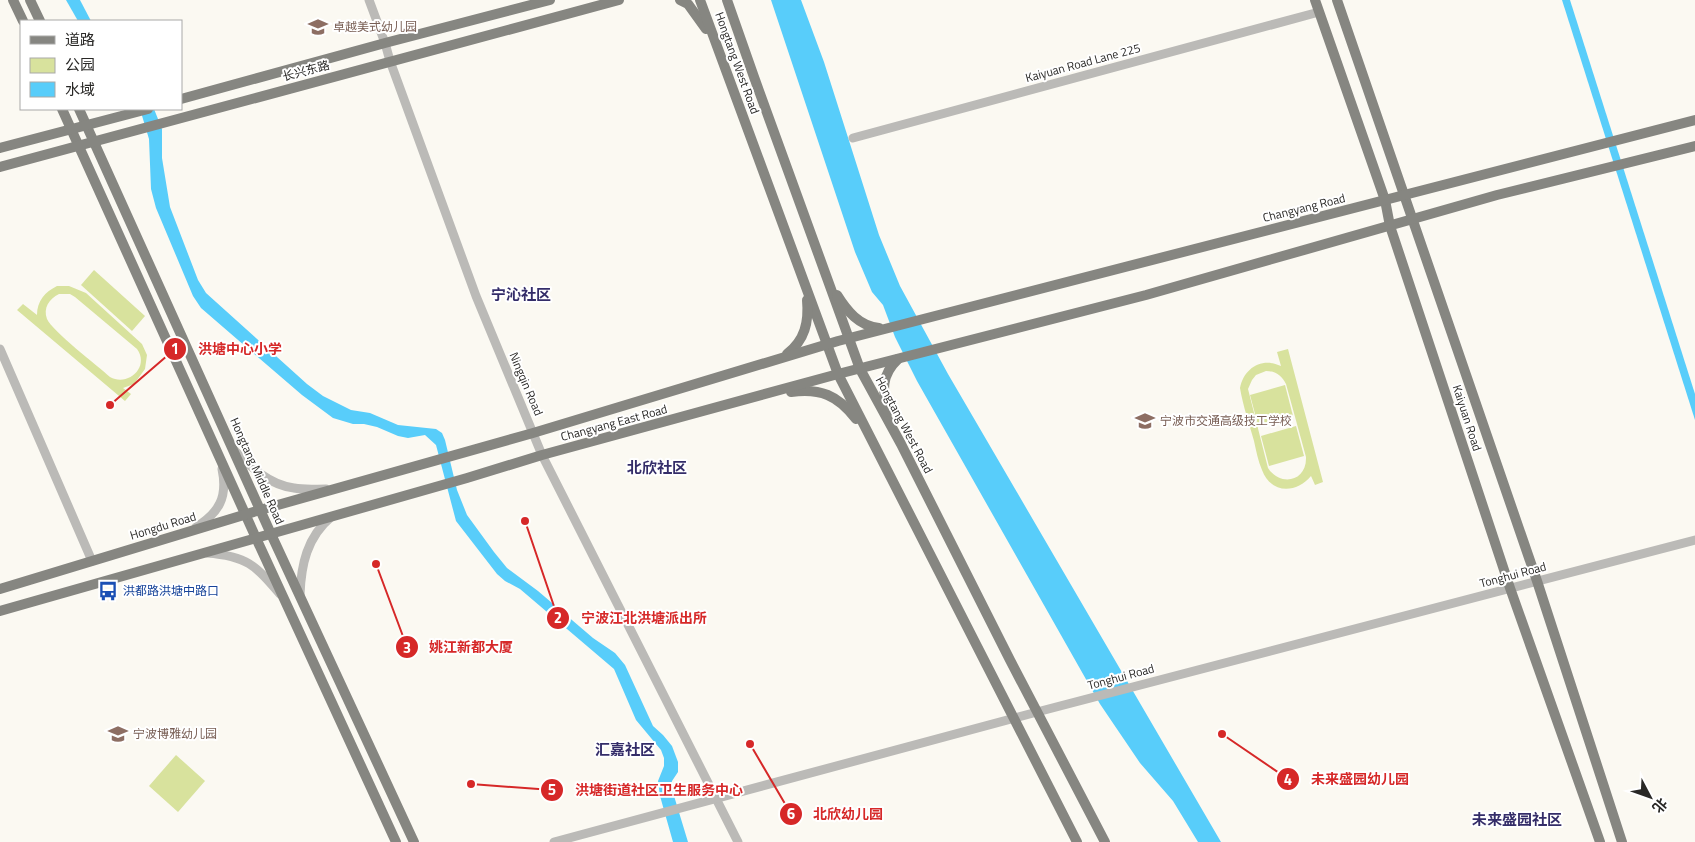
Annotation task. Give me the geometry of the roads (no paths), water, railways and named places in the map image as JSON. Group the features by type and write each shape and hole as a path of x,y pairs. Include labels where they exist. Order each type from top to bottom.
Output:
{"main road":[{"path":"13,0 23,20"},
{"path":"30,0 40,20"},
{"name":"长兴东路","path":"182,99 550,0"},
{"name":"长兴东路","path":"0,166 619,0"},
{"path":"680,0 688,4 700,18 717,46"},
{"name":"Hongtang West Road","path":"700,0 838,374 1077,842"},
{"name":"Hongtang West Road","path":"727,0 860,369 1105,842"},
{"name":"Kaiyuan Road","path":"1315,0 1385,200 1390,226 1510,588 1600,842"},
{"name":"Kaiyuan Road","path":"1337,0 1537,581 1622,842"},
{"path":"62,110 396,842"},
{"name":"Hongtang Middle Road","path":"79,110 260,510 414,842"},
{"path":"0,148 144,110"},
{"name":"Changyang Road","path":"887,328 1695,120"},
{"path":"1390,226 1497,195 1695,146"},
{"name":"Changyang East Road","path":"332,517 542,455 838,374 1146,295 1390,226"},
{"path":"827,279 855,318 870,327 887,328"},
{"path":"783,357 798,345 807,323 806,287"},
{"name":"Changyang East Road","path":"334,490 534,433 826,344 887,328"},
{"path":"894,432 884,401 883,382 891,367 902,358"},
{"path":"755,397 800,391 824,393 832,396 846,407 872,441"},
{"name":"Hongdu Road","path":"0,589 245,514 334,490"},
{"path":"0,611 332,517"}],"street":[{"name":"Ningqin Road","path":"369,0 476,296 542,455 738,842"},
{"name":"Kaiyuan Road Lane 225","path":"853,138 1319,12"},
{"path":"0,349 92,561"},
{"path":"233,449 264,477 278,484 293,488 334,490"},
{"path":"189,532 211,517 221,501 225,490 220,457"},
{"path":"300,595 300,576 308,546 315,533 332,517"},
{"name":"Tonghui Road","path":"554,842 1133,686 1695,540"},
{"path":"204,553 229,554 242,559 263,575 285,600"}],"water":[{"path":"66,0 80,0 90,20 77,20"},
{"path":"771,0 801,0 824,62 879,235 900,286 948,374 1221,842 1198,842 1173,801 1140,763 1100,704 917,381 895,337 883,305 872,292 855,252"},
{"path":"1562,0 1570,0 1695,394 1695,420"},
{"path":"140,110 154,110 162,129 162,158 170,207 198,280 206,293 307,384 323,396 351,410 370,413 398,425 436,429 442,433 457,490 467,515 494,552 507,568 538,591 593,638 615,653 625,665 653,726 672,746 678,762 678,772 671,786 688,842 673,842 660,796 658,781 664,766 664,758 661,750 636,720 614,669 520,589 497,574 456,521 436,445 425,435 408,438 377,427 353,424 333,418 302,395 201,308 193,296 156,208 151,189 149,139"}],"place":[{"name":"卓越美式幼儿园","path":"318,27"},
{"name":"洪塘中心小学","path":"110,405"},
{"name":"宁波市交通高级技工学校","path":"1145,421"},
{"name":"宁波江北洪塘派出所","path":"525,521"},
{"name":"姚江新都大厦","path":"376,564"},
{"name":"洪都路洪塘中路口","path":"108,591"},
{"name":"宁波博雅幼儿园","path":"118,734"},
{"name":"未来盛园幼儿园","path":"1222,734"},
{"name":"北欣幼儿园","path":"750,744"},
{"name":"洪塘街道社区卫生服务中心","path":"471,784"}],"district":[{"name":"宁沁社区","path":"521,295"},
{"name":"北欣社区","path":"657,468"},
{"name":"汇嘉社区","path":"625,750"},
{"name":"未来盛园社区","path":"1517,820"}]}
